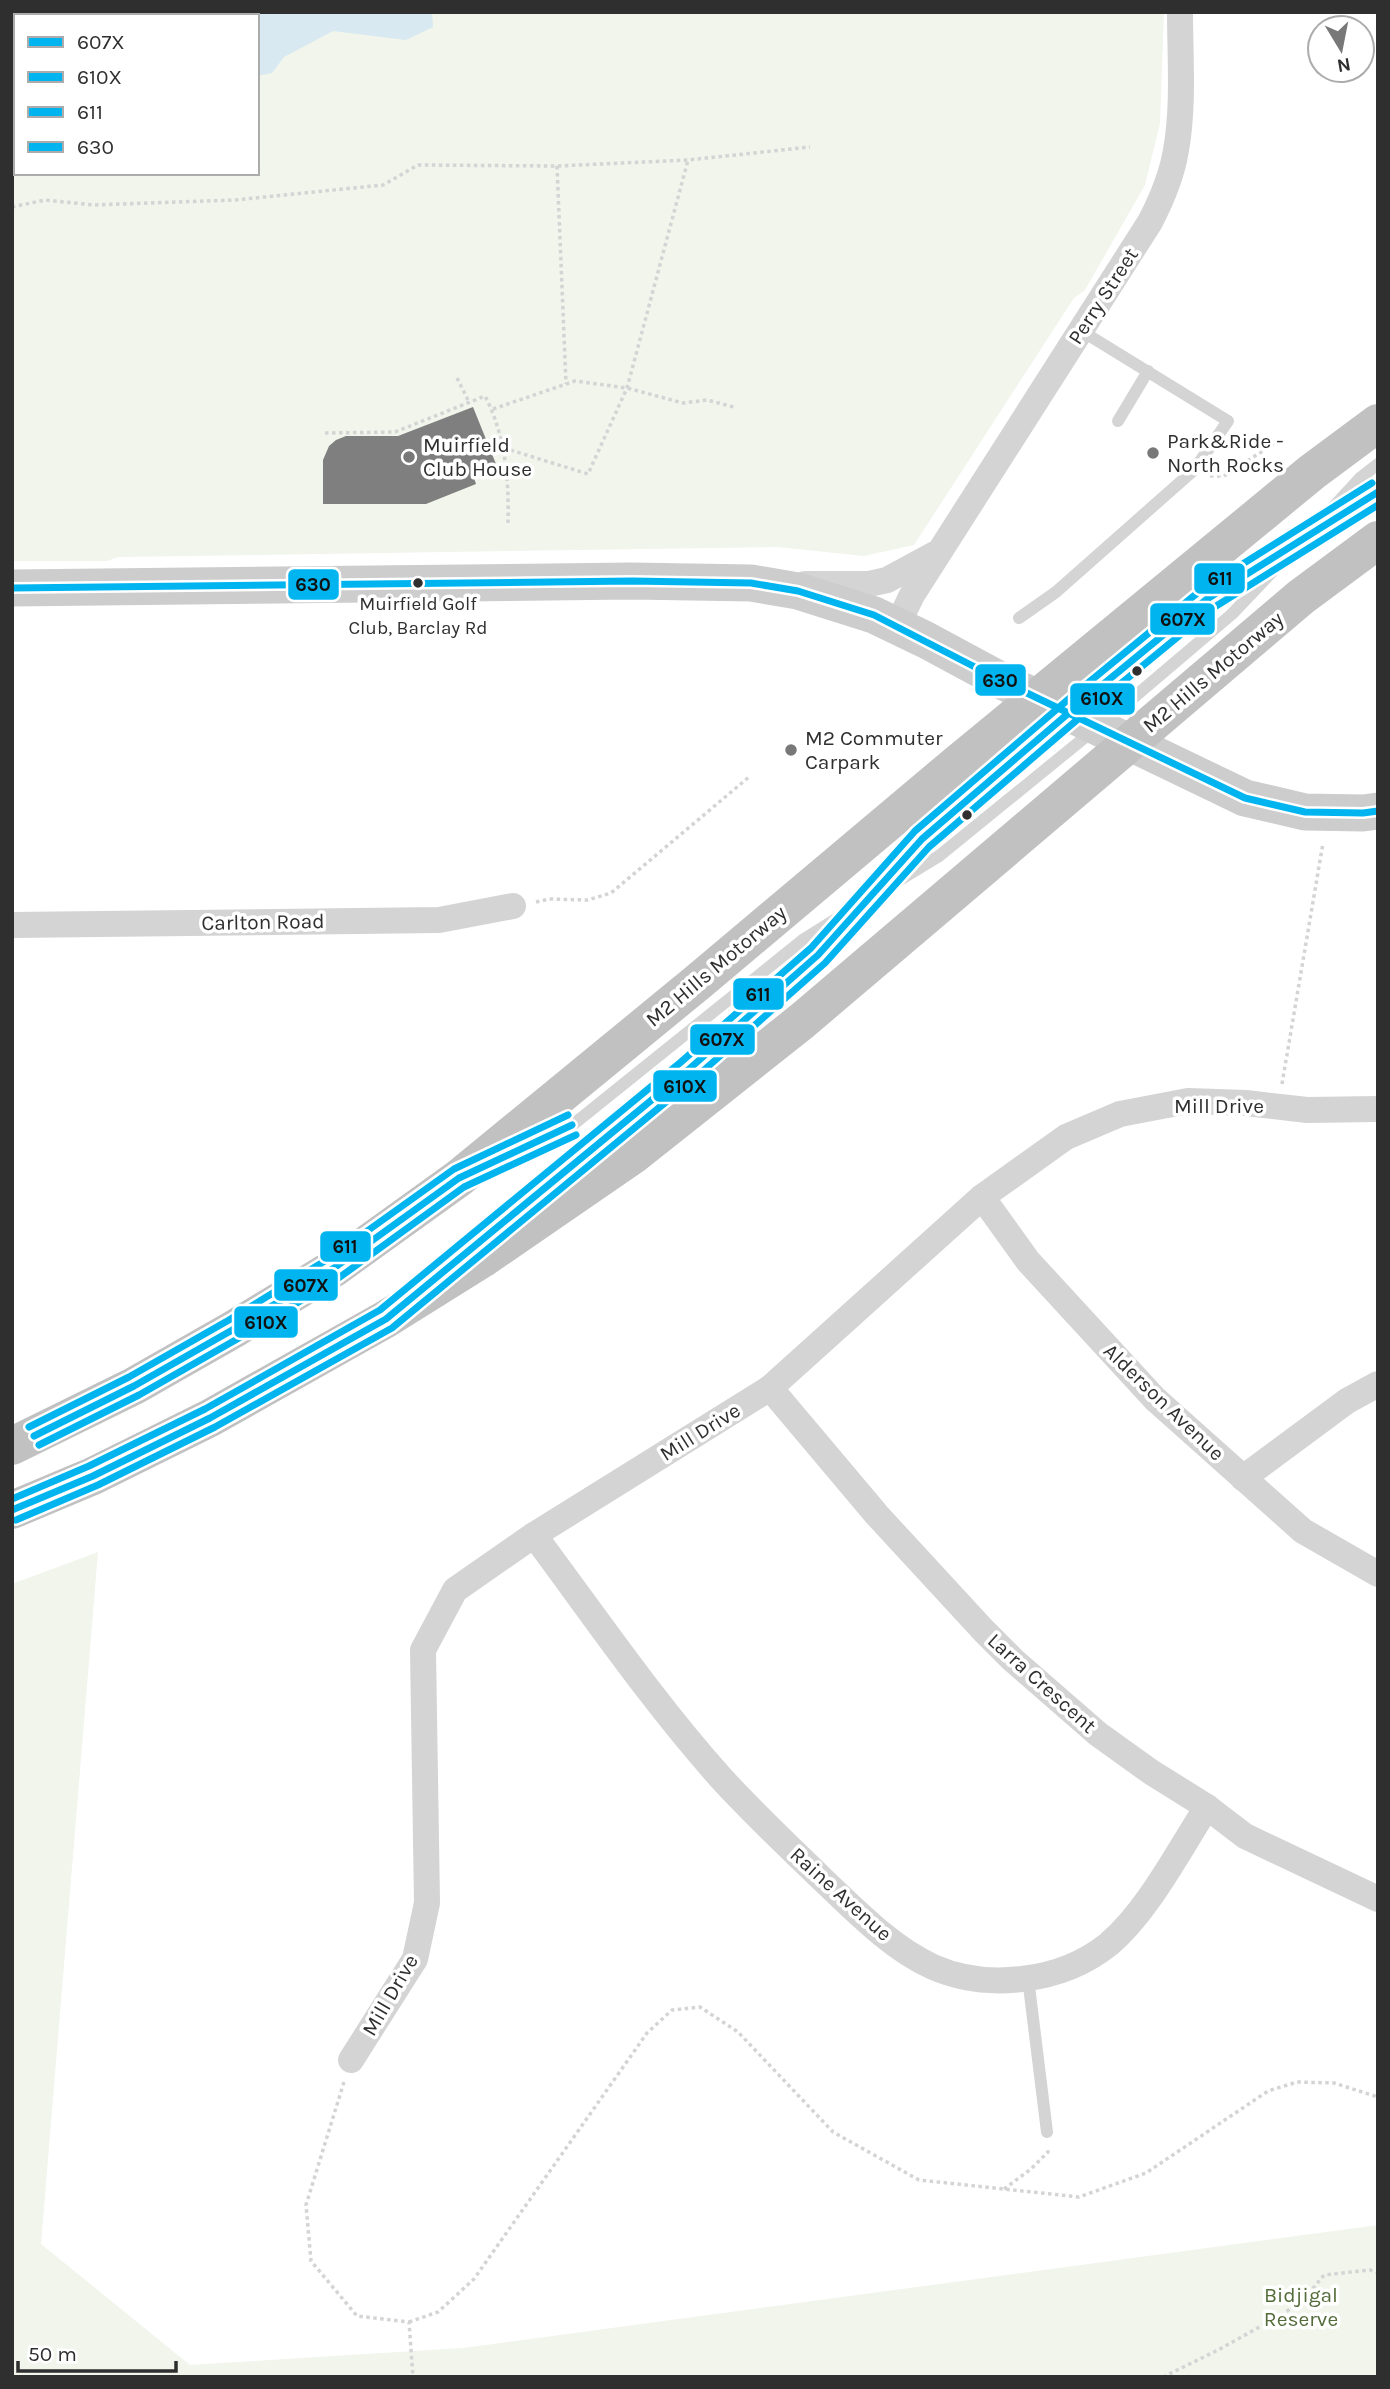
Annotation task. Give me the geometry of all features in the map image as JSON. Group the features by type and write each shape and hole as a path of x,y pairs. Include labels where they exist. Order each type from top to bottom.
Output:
{"highway":[{"name":"M2 Hills Motorway","path":"12,1446 134,1386 234,1329 334,1268 459,1178 1301,480 1378,423"},
{"name":"M2 Hills Motorway","path":"12,1510 93,1476 210,1418 386,1319 482,1259 633,1156 812,1012 1301,597 1378,540"}],"main road":[{"path":"12,588 645,581 751,583 798,591 833,601 897,626 1002,681 1245,798 1305,812 1378,811"}],"street":[{"name":"Perry Street","path":"897,626 939,551 1150,222 1171,174 1177,149 1180,112 1180,12"},
{"name":"Perry Street","path":"751,583 869,584 902,573 939,551"},
{"name":"Carlton Road","path":"12,925 439,920 513,906"},
{"name":"Mill Drive","path":"351,2060 415,1959 427,1903 423,1650 455,1590 534,1535 770,1388 982,1196 1066,1137 1120,1114 1188,1101 1246,1103 1307,1110 1378,1109"},
{"name":"Alderson Avenue","path":"982,1196 1028,1261 1155,1399 1303,1531 1378,1574"},
{"path":"1243,1478 1347,1401 1378,1384"},
{"name":"Larra Crescent","path":"770,1388 877,1515 1013,1660 1121,1751 1207,1807 1245,1836 1378,1899"},
{"name":"Raine Avenue","path":"534,1535 679,1728 754,1814 852,1908 895,1943 933,1967 977,1979 1002,1980 1047,1974 1086,1958 1107,1945 1141,1909 1207,1807"}],"lane":[{"path":"1019,618 1056,592 1194,470 1228,421 1080,330"},
{"path":"1118,421 1148,371"},
{"path":"459,1178 575,1123 804,939 939,856 1232,614 1360,478 1378,464"},
{"path":"386,1319 688,1070 818,955 922,839 1116,673 1206,599 1378,492"},
{"path":"1028,1978 1047,2132"}],"path":[{"path":"12,207 45,200 94,205 234,200 383,184 418,165 557,166 688,160 810,147"},
{"path":"503,448 588,474 627,388 688,160"},
{"path":"557,166 566,384"},
{"path":"457,377 469,402"},
{"path":"492,410 575,381 627,388 684,403 707,400 734,407"},
{"path":"325,433 395,432 485,396 503,448 509,487 508,525"},
{"path":"1194,470 1214,477 1224,476 1275,443"},
{"path":"513,906 549,899 588,900 611,893 749,777"},
{"path":"1279,1107 1323,843"},
{"path":"351,2060 306,2205 310,2261 357,2316 409,2322 438,2312 474,2278 647,2033 673,2010 700,2007 738,2032 833,2132 919,2180 1079,2197 1146,2173 1268,2091 1297,2082 1334,2083 1378,2097"},
{"path":"1004,2189 1048,2152 1047,2132"},
{"path":"1163,2377 1283,2314 1306,2297 1324,2275 1370,2270 1378,2273"},
{"path":"409,2322 413,2377"}],"green space":[{"path":"12,12 1164,12 1160,123 1145,185 1085,290 1074,298 914,545 864,556 777,547 118,557 107,561 12,561"},
{"name":"Bidjigal Reserve","path":"98,1552 41,2244 190,2365 463,2348 1378,2225 1378,2377 12,2377 12,1584"}],"shaded area":[{"path":"432,12 433,27 406,40 333,31 284,57 272,73 259,76 259,14 86,14"}],"building":[{"name":"Muirfield Club House","path":"473,407 498,469 474,478 476,484 426,504 323,504 323,460 329,446 336,440 346,436 398,436"}],"transit line":[{"name":"611","path":"12,1499 89,1466 205,1409 380,1310 681,1062 811,948 915,831 1071,697 1201,590 1372,483"},
{"name":"607X","path":"12,1510 93,1476 210,1418 386,1319 688,1070 818,955 922,839 1078,705 1207,599 1378,492"},
{"name":"610X","path":"16,1520 98,1485 215,1427 392,1328 695,1078 825,963 929,847 1085,713 1213,608 1378,505"},
{"name":"630","path":"12,588 632,581 751,583 798,591 874,615 1002,681 1245,798 1305,812 1378,811"},
{"name":"611","path":"29,1427 129,1377 229,1320 328,1259 454,1169 568,1115"},
{"name":"607X","path":"34,1436 134,1386 234,1329 334,1268 459,1178 572,1125"},
{"name":"610X","path":"39,1445 139,1395 340,1277 464,1187 576,1135"}],"place":[{"name":"Park&Ride - North Rocks","path":"1153,453"},
{"name":"Muirfield Club House","path":"409,457"},
{"name":"Muirfield Golf Club, Barclay Rd","path":"418,583"},
{"name":"M2 Commuter Carpark","path":"791,750"}]}
